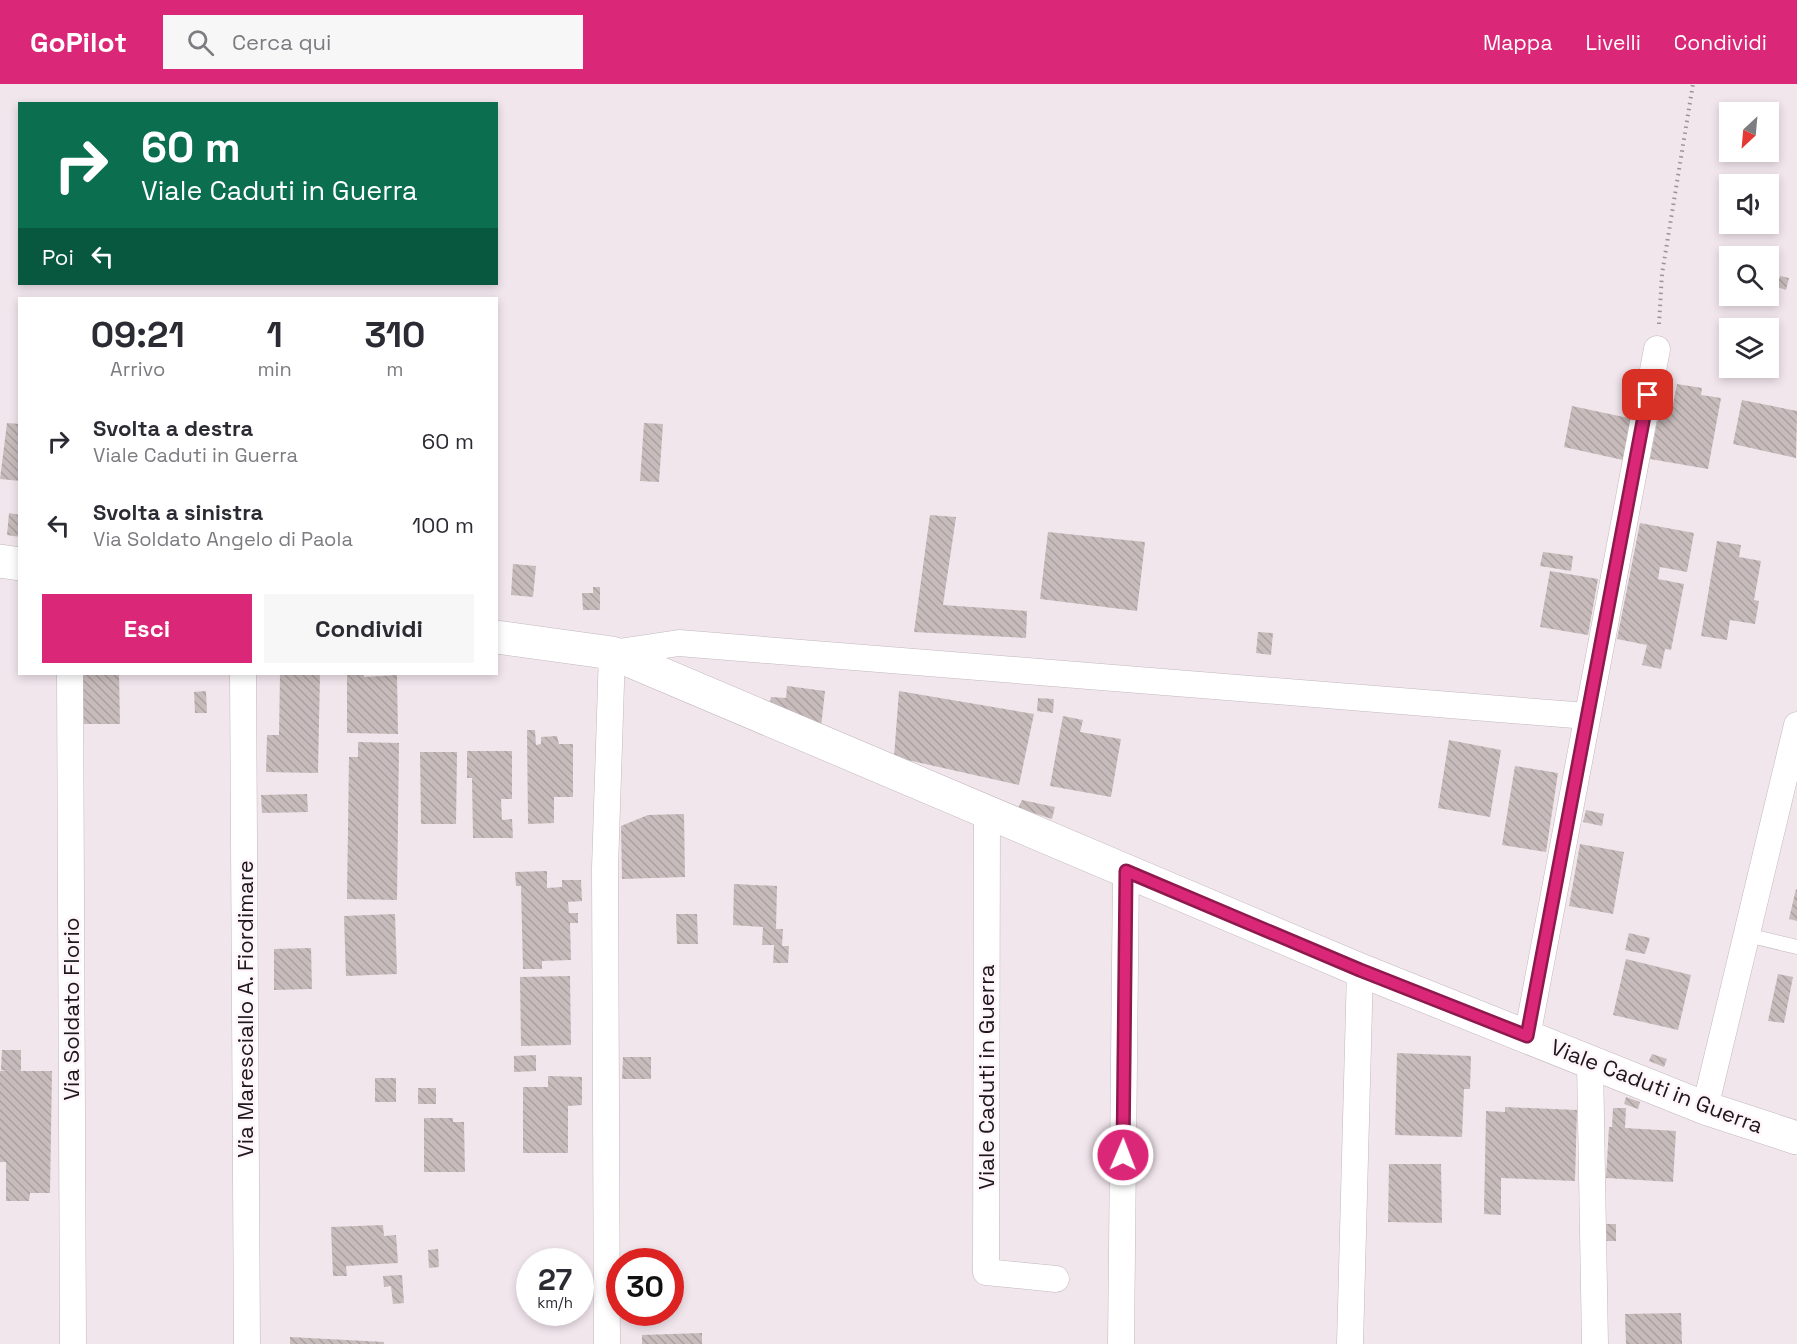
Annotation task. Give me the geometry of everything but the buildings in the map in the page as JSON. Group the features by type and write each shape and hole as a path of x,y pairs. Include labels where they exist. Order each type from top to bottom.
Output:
{"street":[{"path":"1527,1036 1657,349"},
{"path":"0,561 18,564"},
{"name":"Viale Caduti in Guerra","path":"498,637 612,653 1360,970 1705,1108 1797,1138"},
{"path":"607,1344 604,868 612,653 679,643 1587,716"},
{"name":"Via Soldato Florio","path":"70,675 73,1344"},
{"name":"Via Maresciallo A. Fiordimare","path":"243,675 247,1344"},
{"path":"1705,1108 1797,725"},
{"name":"Viale Caduti in Guerra","path":"987,812 986,1272 1056,1279"},
{"path":"1121,1344 1126,871"},
{"path":"1350,1344 1360,970"},
{"path":"1590,1062 1595,1344"}],"lane":[{"path":"1747,935 1797,947"}],"path":[{"path":"1657,349 1662,274 1693,84"}],"route":[{"path":"1123,1155 1126,871 1360,970 1527,1036 1648,395"}]}
